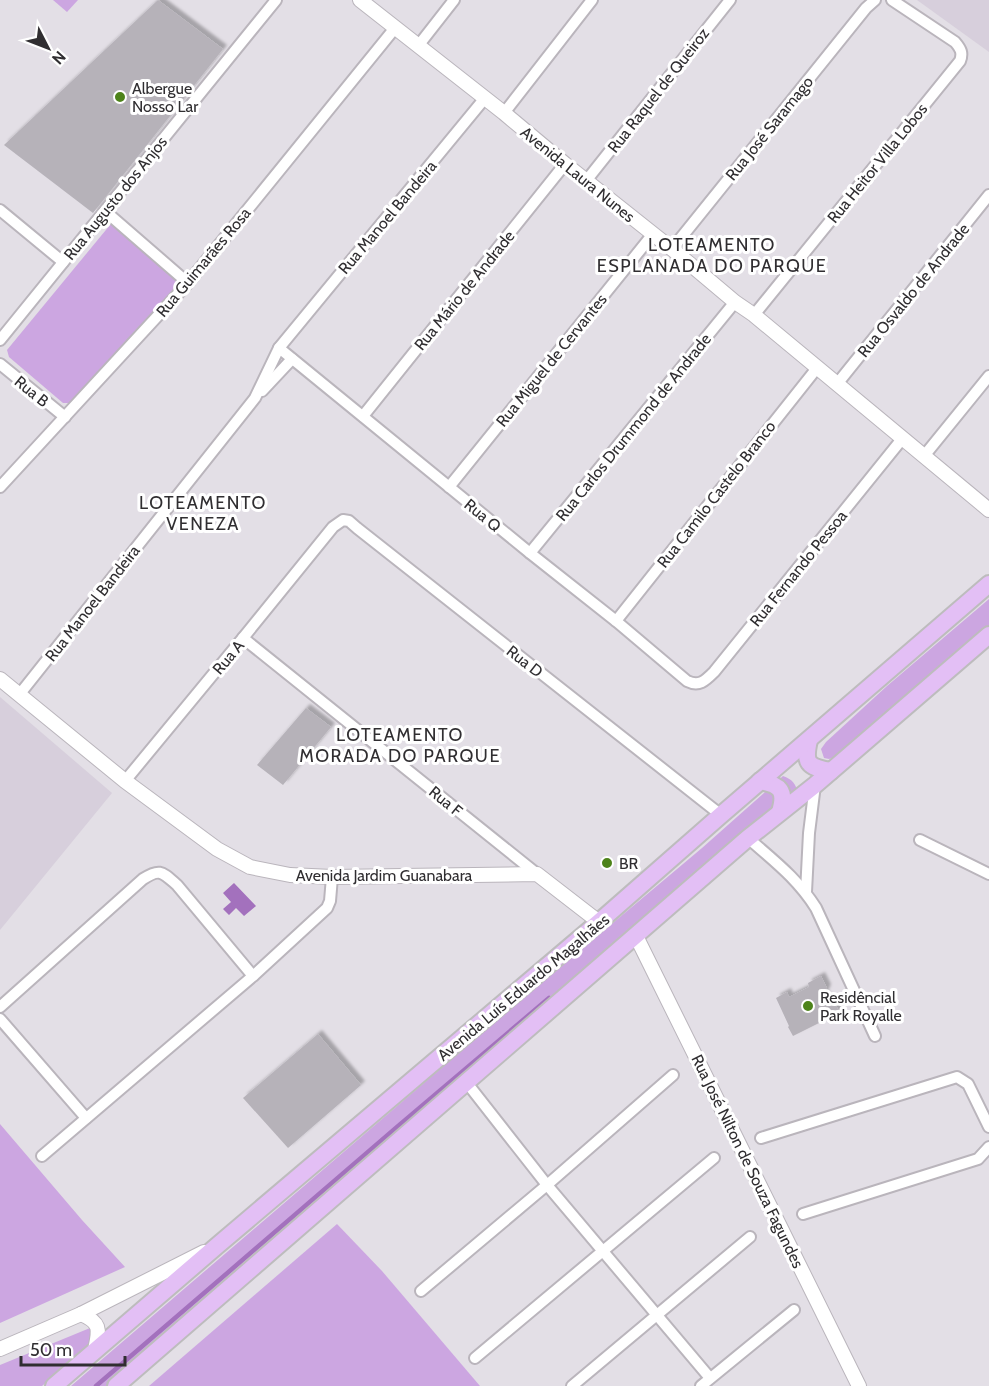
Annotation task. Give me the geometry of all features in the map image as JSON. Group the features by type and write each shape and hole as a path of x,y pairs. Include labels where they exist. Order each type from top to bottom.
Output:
{"main road":[{"name":"Avenida Luís Eduardo Magalhães","path":"54,1386 599,922 989,584"},
{"name":"Avenida Luís Eduardo Magalhães","path":"116,1386 748,838 815,785 989,635"},
{"path":"809,740 806,754 808,761 819,769 831,771"},
{"path":"760,781 772,783 782,793 783,801 780,812"}],"street":[{"name":"Rua Augusto dos Anjos","path":"0,340 276,0"},
{"name":"Avenida Laura Nunes","path":"360,0 754,315 989,510"},
{"path":"418,46 454,0"},
{"path":"504,113 592,0"},
{"name":"Rua Raquel de Queiroz","path":"586,181 730,0"},
{"name":"Rua Heitor Villa Lobos","path":"754,315 956,68 962,54 955,42 892,0"},
{"name":"Rua José Saramago","path":"672,249 871,4"},
{"name":"Rua Guimarães Rosa","path":"0,487 188,283 395,28"},
{"name":"Rua Manoel Bandeira","path":"255,398 279,348 485,98"},
{"name":"Rua Mário de Andrade","path":"363,416 565,164"},
{"name":"Rua Osvaldo de Andrade","path":"837,384 989,195"},
{"path":"0,210 63,262"},
{"path":"105,211 188,283"},
{"name":"Rua Miguel de Cervantes","path":"448,487 653,234"},
{"name":"Rua Carlos Drummond de Andrade","path":"530,553 735,302"},
{"name":"Rua Q","path":"279,348 687,681"},
{"name":"Rua Manoel Bandeira","path":"19,695 255,398 292,359"},
{"name":"Rua B","path":"0,364 65,417"},
{"name":"Rua Camilo Castelo Branco","path":"616,621 817,368"},
{"path":"924,456 989,376"},
{"name":"Rua Fernando Pessoa","path":"687,681 700,684 707,680 902,439"},
{"name":"Rua D","path":"329,532 337,523 343,520 349,522 721,815"},
{"name":"Rua A","path":"124,781 329,532"},
{"name":"Rua F","path":"243,638 537,874"},
{"name":"Avenida Jardim Guanabara","path":"0,678 124,781 217,849 250,867 290,875 332,877 537,874"},
{"path":"806,892 809,833 815,785"},
{"path":"748,838 790,874 806,892 816,908 875,1036"},
{"path":"920,840 989,874"},
{"path":"0,1007 143,879 152,873 159,872 177,885 253,976"},
{"path":"537,874 599,922"},
{"path":"42,1156 253,976 327,908 330,901 332,877"},
{"name":"Rua José Nilton de Souza Fagundes","path":"636,936 859,1386"},
{"path":"0,1019 86,1118"},
{"path":"421,1291 674,1075"},
{"path":"761,1138 957,1077 968,1084 984,1105 989,1127"},
{"path":"466,1083 547,1185 710,1378"},
{"path":"803,1214 978,1159 989,1147"},
{"path":"475,1358 714,1158"},
{"path":"572,1386 750,1237"},
{"path":"0,1349 81,1314 218,1245"},
{"path":"700,1386 794,1310"},
{"path":"81,1314 96,1323 99,1331 95,1350"}],"shaded area":[{"path":"53,0 78,0 67,12"},
{"path":"917,0 989,0 989,52"},
{"path":"118,224 182,279 182,287 71,403 63,403 9,357 7,350 110,225"},
{"path":"989,599 989,630 836,757 824,758 821,749 826,742 887,686"},
{"path":"0,697 112,793 0,930"},
{"path":"783,776 793,782 798,793 110,1386 71,1386 474,1040 702,848"},
{"path":"234,883 256,906 244,916 236,908 229,915 223,909 231,902 223,893"},
{"path":"0,1124 125,1267 0,1323"},
{"path":"337,1224 382,1271 480,1386 149,1386"},
{"path":"90,1328 91,1345 42,1386 0,1386 0,1365"}],"building":[{"name":"Albergue Nosso Lar","path":"158,0 223,49 93,213 4,145"},
{"path":"306,708 331,727 283,785 257,765"},
{"name":"Residêncial Park Royalle","path":"821,976 827,988 824,995 836,1005 839,1012 825,1019 820,1018 821,1022 793,1036 776,998 787,992 789,997 809,987 808,983"},
{"path":"318,1034 361,1085 288,1148 243,1098"}],"waterway":[{"path":"96,1386 549,998"}],"place":[{"name":"Albergue Nosso Lar","path":"120,97"},
{"name":"BR","path":"607,863"},
{"name":"Residêncial Park Royalle","path":"808,1006"}],"district":[{"name":"LOTEAMENTO ESPLANADA DO PARQUE","path":"712,255"},
{"name":"LOTEAMENTO VENEZA","path":"203,513"},
{"name":"LOTEAMENTO MORADA DO PARQUE","path":"400,745"}]}
